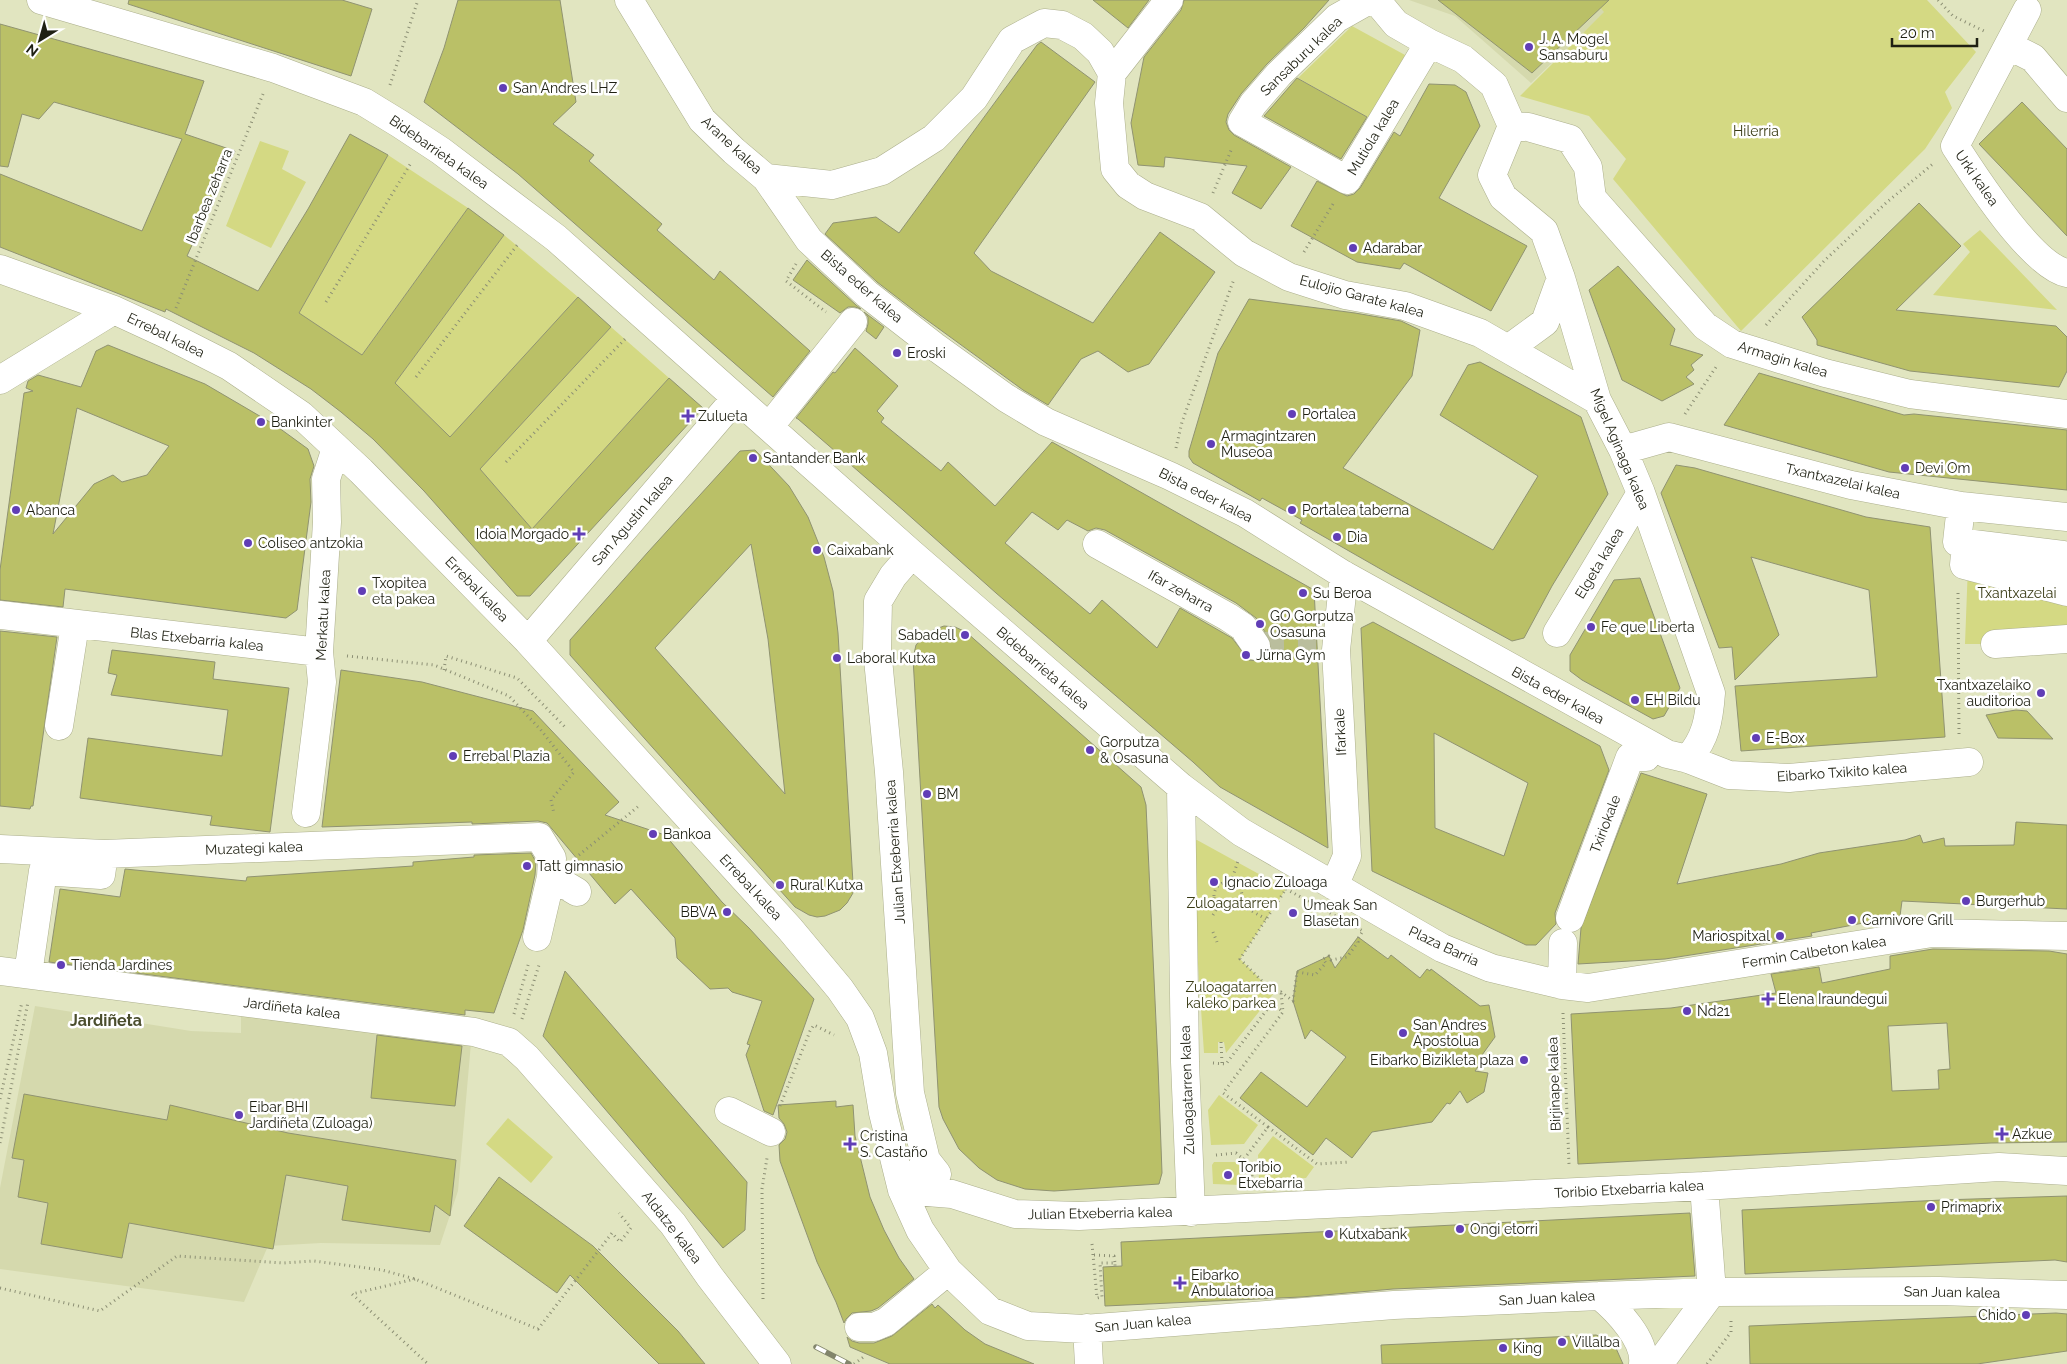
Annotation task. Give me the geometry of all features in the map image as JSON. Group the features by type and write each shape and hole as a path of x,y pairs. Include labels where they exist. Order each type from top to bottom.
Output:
{"street":[{"name":"Bidebarrieta kalea","path":"40,0 273,68 364,102 441,150 556,238 912,554 1181,787 1241,832 1334,886"},
{"name":"Arane kalea","path":"629,0 702,120 734,152 766,178 832,185 882,171 934,138 974,98 1012,40 1044,23 1062,25 1083,36 1100,52 1112,73"},
{"path":"1112,73 1169,0"},
{"name":"Sansaburu kalea","path":"1242,122 1253,104 1279,74 1337,18 1370,0"},
{"path":"1376,0 1396,24 1429,43 1463,59 1494,85 1512,126"},
{"name":"Urki kalea","path":"2033,3 1998,39 1955,146 1986,195 2038,257 2060,272 2067,273"},
{"path":"1998,39 2032,58 2067,98"},
{"name":"Mutiola kalea","path":"1242,122 1347,180 1429,43"},
{"name":"Eulojio Garate kalea","path":"1112,73 1109,103 1115,169 1128,185 1145,196 1200,217 1244,253 1289,277 1345,295 1405,306 1480,333 1597,400"},
{"name":"Migel Aginaga kalea","path":"1512,126 1492,175 1503,197 1544,231 1561,278 1597,400 1623,450 1641,493 1711,692 1709,719 1700,746 1688,760"},
{"name":"Armagin kalea","path":"1512,126 1528,128 1570,139 1588,167 1592,198 1705,326 1739,346 1825,373 1910,394 2067,414"},
{"name":"Bista eder kalea","path":"766,178 809,240 867,294 1006,398 1046,422 1170,476 1245,513 1344,575 1651,746 1666,754 1688,760"},
{"name":"Errebal kalea","path":"0,269 114,310 229,366 301,416 361,470 528,641 790,929 840,989 860,1018 873,1053 883,1112 902,1190"},
{"path":"1508,348 1544,322 1561,278"},
{"path":"1,385 114,310"},
{"path":"769,428 853,322"},
{"name":"San Agustin kalea","path":"528,641 736,398"},
{"path":"1623,450 1669,437"},
{"name":"Txantxazelai kalea","path":"1669,437 1851,485 1960,506 2067,517"},
{"name":"Merkatu kalea","path":"306,813 322,682 319,652 327,522 326,479 336,448"},
{"name":"Elgeta kalea","path":"1557,633 1641,493"},
{"path":"1960,506 1957,542 2063,554 2064,565 1965,554 1964,564 2067,592"},
{"name":"Ifar zeharra","path":"1098,544 1228,617 1243,627 1256,646"},
{"name":"Julian Etxeberria kalea","path":"912,554 893,576 878,601 877,649 890,782 910,1092 926,1160 952,1194"},
{"name":"Ifarkale","path":"1334,886 1347,856 1326,648 1344,575"},
{"name":"Blas Etxebarria kalea","path":"0,616 319,652"},
{"path":"59,726 75,625"},
{"path":"1995,644 2067,639"},
{"name":"Txiriokale","path":"1562,985 1566,930 1630,757 1646,757 1651,746"},
{"name":"Eibarko Txikito kalea","path":"1688,760 1729,775 1789,778 1964,762"},
{"name":"Zuloagatarren kalea","path":"1181,787 1185,1062 1191,1212"},
{"name":"Muzategi kalea","path":"104,854 539,837 552,858 550,883 539,948"},
{"path":"0,849 104,854 101,875 43,871 31,974"},
{"path":"550,883 567,886 577,892"},
{"name":"Plaza Barria","path":"1334,886 1442,948 1491,968 1562,985"},
{"name":"Fermin Calbeton kalea","path":"1562,985 1588,988 1932,933 2067,936"},
{"name":"Jardiñeta kalea","path":"0,971 474,1032 509,1042 527,1058 561,1095"},
{"name":"Aldatze kalea","path":"561,1095 673,1224 710,1277 777,1364"},
{"path":"729,1111 771,1132"},
{"path":"859,1327 874,1327 886,1322 948,1271 920,1230 902,1190 921,1169 926,1160"},
{"name":"Toribio Etxebarria kalea","path":"1191,1212 1252,1207 1704,1186 1999,1167 2067,1171"},
{"path":"1659,1364 1712,1292 1704,1186"},
{"name":"Julian Etxeberria kalea","path":"902,1190 952,1194 1015,1214 1089,1216 1191,1212"},
{"name":"San Juan kalea","path":"948,1271 990,1311 1028,1326 1087,1328 1394,1305 1712,1292 1939,1291 2067,1296"},
{"path":"1600,1296 1617,1310 1632,1331 1644,1357 1643,1364"},
{"path":"1087,1328 1089,1364"}],"path":[{"path":"387,92 418,0"},
{"path":"1938,0 1953,16 1998,39"},
{"name":"Ibarbea zeharra","path":"166,334 273,68"},
{"path":"1200,217 1217,186 1242,122"},
{"path":"1669,437 1739,346 1886,202 1955,146"},
{"path":"326,302 415,156"},
{"path":"1289,277 1347,180"},
{"path":"416,377 535,222"},
{"path":"1170,476 1182,422 1244,253"},
{"path":"506,462 645,318"},
{"path":"1958,590 1964,762"},
{"path":"319,652 434,666 509,696 574,772 551,800 556,821"},
{"path":"444,670 446,656 517,678 572,734"},
{"path":"633,798 640,805"},
{"path":"576,858 629,814"},
{"path":"1231,882 1240,855"},
{"path":"1231,882 1239,887 1241,900 1232,909 1227,909 1216,902 1214,893 1222,883 1231,882"},
{"path":"1286,889 1363,931 1357,940 1358,942 1347,957 1331,960 1329,956 1322,959 1326,963 1315,975 1297,972 1293,1001 1281,992 1274,993 1240,959 1286,889"},
{"path":"1239,904 1266,919"},
{"path":"514,1015 539,948"},
{"path":"519,1028 539,948"},
{"path":"0,1099 31,974"},
{"path":"0,1143 31,974"},
{"path":"1281,992 1282,1012 1223,1093 1317,1164 1349,1162"},
{"path":"1268,1000 1282,1012"},
{"path":"1185,1062 1226,1064 1272,1003"},
{"name":"Birjinape kalea","path":"1563,1013 1568,1154"},
{"path":"763,1307 762,1189 771,1132 810,1031"},
{"path":"1220,1042 1222,1064"},
{"path":"1244,1159 1268,1128"},
{"path":"1189,1158 1236,1153 1244,1159 1252,1166 1252,1207"},
{"path":"0,1288 100,1311 177,1256 283,1263 314,1260 382,1270 415,1279 538,1329 612,1233 620,1242 631,1228 618,1214"},
{"path":"1089,1216 1097,1298 1102,1298 1100,1264 1115,1265 1114,1256 1094,1255"},
{"path":"415,1279 352,1294 428,1364"},
{"path":"1707,1364 1731,1332 1731,1317"}],"shaded area":[{"name":"J. A. Mogel Sansaburu","path":"1409,0 1594,0 1605,12 1531,83 1455,16"},
{"name":"Eibar BHI Jardiñeta (Zuloaga)","path":"35,1006 191,1031 241,1033 241,1015 471,1043 458,1191 440,1245 321,1243 268,1246 244,1302 0,1269 0,1188"}],"green space":[{"name":"Hilerria","path":"1594,0 1927,0 1976,52 1945,92 1952,108 1925,149 1741,331 1613,179 1626,159 1589,116 1520,96 1604,12"},
{"path":"1352,26 1405,55 1369,118 1298,78"},
{"path":"260,141 289,151 282,169 306,182 271,248 226,226"},
{"path":"388,155 468,208 361,356 299,313"},
{"path":"1980,230 2057,310 1933,295 1970,252 1963,244"},
{"path":"504,235 578,297 450,437 395,383"},
{"path":"611,327 669,378 532,529 480,469"},
{"name":"Txantxazelai","path":"1969,538 2067,542 2067,644 1965,644"},
{"path":"1197,840 1286,889 1240,959 1274,993 1226,1053 1224,1042 1218,1042 1218,1053 1204,1053 1190,845 1193,841"},
{"path":"1219,1095 1258,1125 1244,1144 1211,1145 1208,1110"},
{"path":"508,1118 553,1157 531,1183 486,1144"},
{"path":"1273,1136 1314,1167 1306,1178 1259,1180 1258,1155"},
{"path":"1214,1162 1235,1162 1244,1168 1242,1185 1213,1184 1212,1165"}],"building":[{"path":"129,0 342,0 372,9 351,76 128,4"},
{"path":"458,0 560,0 576,102 553,124 594,155 589,161 662,224 657,230 714,280 720,271 810,351 773,397 518,174 424,102 444,48"},
{"path":"1093,0 1149,0 1128,28"},
{"path":"1184,0 1329,0 1304,28 1267,64 1241,94 1228,114 1226,122 1229,130 1234,135 1291,167 1261,209 1232,193 1247,166 1165,157 1164,167 1138,165 1131,123 1144,57 1181,10"},
{"name":"J. A. Mogel Sansaburu","path":"1438,0 1609,0 1532,73"},
{"path":"0,24 204,81 185,134 235,151 187,256 258,291 308,209 350,134 388,155 299,313 362,355 468,208 504,235 395,383 450,437 578,297 611,327 480,469 532,529 669,378 703,408 530,596 517,596 424,491 373,439 311,389 254,353 166,309 165,312 0,247 0,174 142,231 182,139 54,102 39,119 22,114 8,167 0,166"},
{"path":"1041,42 1095,82 974,253 991,271 1093,323 1160,232 1215,272 1149,364 1128,372 1098,351 1081,359 1048,405 1023,390 920,315 877,282 825,234 833,223 876,217 899,233"},
{"path":"1297,78 1367,117 1341,159 1264,116"},
{"path":"1429,84 1455,85 1466,92 1480,126 1439,198 1527,246 1491,311 1404,263 1400,269 1357,262 1291,226 1317,181 1347,196 1354,194 1360,188 1394,132 1400,136"},
{"path":"2022,102 2067,149 2067,236 1979,144"},
{"path":"1919,203 1961,246 1896,310 2056,326 2067,337 2067,371 2059,387 1910,371 1817,345 1817,340 1802,317"},
{"path":"807,260 861,309 848,307 840,313 793,280"},
{"path":"1618,266 1675,329 1670,345 1703,355 1691,365 1694,370 1686,377 1694,384 1662,401 1622,380 1589,290"},
{"path":"1249,299 1401,321 1420,330 1412,376 1343,468 1493,550 1538,476 1440,415 1468,365 1480,362 1581,417 1608,494 1552,586 1524,638 1512,641 1300,523 1302,520 1262,498 1260,501 1193,463 1189,457 1189,451 1218,353"},
{"path":"864,312 884,327 876,339 866,331 868,317"},
{"path":"108,345 205,384 275,425 308,449 314,466 310,479 311,502 297,610 286,618 65,589 63,607 0,600 0,570 24,393 33,391 26,388 28,381 38,375 81,387 96,351","holes":["77,408 169,446 147,475 122,482 113,475 94,484 53,534"]},
{"path":"855,348 898,386 877,411 884,418 881,422 941,471 948,462 995,506 1052,442 1314,590 1328,848 1220,787 796,418 833,372 835,373","holes":["1032,512 1058,530 1067,520 1088,531 1096,528 1105,530 1236,603 1256,618 1272,645 1270,653 1264,659 1258,661 1249,660 1232,638 1180,608 1157,648 1102,600 1090,614 1005,543"]},
{"path":"1759,373 1904,415 1914,414 2067,430 2067,490 1889,472 1724,425"},
{"path":"755,450 789,486 808,517 824,557 833,591 838,633 853,893 840,910 825,916 809,915 795,907 570,655 570,640 740,451","holes":["751,544 768,639 785,794 655,648"]},
{"path":"1676,465 1695,468 1866,517 1930,527 1945,737 1741,751 1735,686 1877,677 1869,590 1751,557 1779,635 1735,680 1732,647 1719,648 1661,493"},
{"path":"1640,578 1680,688 1664,716 1653,719 1582,680 1570,671 1570,655 1614,580"},
{"path":"1373,622 1600,746 1609,770 1555,913 1556,924 1536,945 1526,945 1372,871 1361,628","holes":["1434,733 1528,783 1504,856 1435,828"]},
{"path":"944,626 955,627 966,632 1141,787 1146,805 1158,1065 1162,1173 1159,1184 1054,1191 1025,1189 997,1180 979,1168 959,1149 943,1119 939,1107 913,658 916,645 923,637 933,630"},
{"path":"0,631 57,637 33,806 30,809 0,806"},
{"path":"112,650 215,662 213,679 289,688 270,832 210,825 212,816 80,798 88,738 222,756 228,710 111,695 117,675 108,673"},
{"name":"Errebal Plazia","path":"341,670 422,682 533,711 619,802 605,815 665,835 722,902 749,928 814,999 773,1115 764,1111 746,1055 750,1045 747,1044 762,1001 732,992 728,988 710,989 677,958 675,938 631,889 615,904 547,823 538,821 472,824 472,822 322,827"},
{"path":"2016,710 2027,711 2053,739 1998,738 1986,715"},
{"path":"1641,773 1707,794 1677,884 1781,864 1819,853 1905,840 1920,835 1923,843 1944,838 1945,846 2014,845 2016,822 2067,825 2067,909 1902,901 1900,916 1811,933 1812,936 1665,959 1578,964 1581,928"},
{"path":"531,853 536,862 535,875 523,930 494,1013 465,1010 465,1015 49,962 60,889 120,897 125,869 246,881 247,877 413,866 413,862 474,857 474,855"},
{"name":"San Andres Apostolua","path":"1358,937 1388,959 1391,955 1420,978 1427,969 1430,971 1431,969 1480,1006 1489,1005 1495,1037 1482,1055 1485,1057 1475,1071 1488,1073 1484,1092 1467,1103 1460,1091 1450,1104 1447,1103 1432,1122 1372,1132 1352,1158 1326,1138 1313,1155 1240,1098 1261,1072 1307,1107 1346,1057 1311,1030 1305,1039 1293,1001 1297,971 1329,956 1335,968"},
{"path":"1933,949 2049,951 2067,954 2067,1142 1991,1143 1578,1164 1571,1014 1671,1008 1776,993 1771,974 1819,967 1822,983 1890,969 1890,956","holes":["1947,1023 1950,1069 1938,1070 1939,1089 1892,1091 1888,1026"]},
{"path":"565,971 747,1182 745,1230 723,1248 543,1036"},
{"path":"377,1035 462,1046 455,1106 371,1098"},
{"path":"24,1094 167,1120 170,1105 288,1133 456,1160 450,1216 435,1205 430,1232 342,1220 348,1186 286,1175 273,1249 129,1223 122,1258 41,1244 48,1203 18,1197 24,1160 12,1158"},
{"path":"836,1101 836,1107 853,1105 855,1136 870,1197 884,1230 899,1258 914,1279 878,1308 871,1311 852,1313 844,1323 817,1262 780,1161 779,1145 785,1139 787,1132 779,1118 778,1105"},
{"path":"499,1177 593,1246 678,1331 705,1364 659,1364 570,1275 557,1293 464,1226"},
{"path":"2067,1196 2067,1262 2055,1260 1745,1274 1742,1210"},
{"path":"1690,1213 1695,1276 1393,1289 1301,1297 1105,1306 1103,1267 1122,1266 1121,1242"},
{"path":"932,1304 935,1308 938,1305 965,1330 985,1344 1034,1364 890,1364 850,1347 847,1337 859,1343 874,1343 892,1336"},
{"path":"2067,1314 2067,1351 1977,1364 1750,1364 1749,1326"},
{"path":"1596,1335 1608,1339 1615,1346 1623,1364 1382,1364 1381,1345"}],"tunnel":[{"path":"1256,646 1316,645"}],"railway":[{"path":"816,1347 849,1364"}],"place":[{"name":"J. A. Mogel Sansaburu","path":"1529,47"},
{"name":"San Andres LHZ","path":"503,88"},
{"name":"Adarabar","path":"1353,248"},
{"name":"Eroski","path":"897,353"},
{"name":"Portalea","path":"1292,414"},
{"name":"Zulueta","path":"688,416"},
{"name":"Bankinter","path":"261,422"},
{"name":"Armagintzaren Museoa","path":"1211,444"},
{"name":"Santander Bank","path":"753,458"},
{"name":"Devi Om","path":"1905,468"},
{"name":"Abanca","path":"16,510"},
{"name":"Portalea taberna","path":"1292,510"},
{"name":"Idoia Morgado","path":"579,534"},
{"name":"Dia","path":"1337,537"},
{"name":"Coliseo antzokia","path":"248,543"},
{"name":"Caixabank","path":"817,550"},
{"name":"Txopitea eta pakea","path":"362,591"},
{"name":"Su Beroa","path":"1303,593"},
{"name":"GO Gorputza Osasuna","path":"1260,624"},
{"name":"Fe que Liberta","path":"1591,627"},
{"name":"Sabadell","path":"965,635"},
{"name":"Jürna Gym","path":"1246,655"},
{"name":"Laboral Kutxa","path":"837,658"},
{"name":"Txantxazelaiko auditorioa","path":"2041,693"},
{"name":"EH Bildu","path":"1635,700"},
{"name":"E-Box","path":"1756,738"},
{"name":"Gorputza & Osasuna","path":"1090,750"},
{"name":"Errebal Plazia","path":"453,756"},
{"name":"BM","path":"927,794"},
{"name":"Bankoa","path":"653,834"},
{"name":"Tatt gimnasio","path":"527,866"},
{"name":"Ignacio Zuloaga","path":"1214,882"},
{"name":"Rural Kutxa","path":"780,885"},
{"name":"Burgerhub","path":"1966,901"},
{"name":"BBVA","path":"727,912"},
{"name":"Umeak San Blasetan","path":"1293,913"},
{"name":"Carnivore Grill","path":"1852,920"},
{"name":"Mariospitxal","path":"1780,936"},
{"name":"Tienda Jardines","path":"61,965"},
{"name":"Elena Iraundegui","path":"1768,999"},
{"name":"Nd21","path":"1687,1011"},
{"name":"San Andres Apostolua","path":"1403,1033"},
{"name":"Eibarko Bizikleta plaza","path":"1524,1060"},
{"name":"Eibar BHI Jardiñeta (Zuloaga)","path":"239,1115"},
{"name":"Azkue","path":"2002,1134"},
{"name":"Cristina S. Castaño","path":"850,1144"},
{"name":"Toribio Etxebarria","path":"1228,1175"},
{"name":"Primaprix","path":"1931,1207"},
{"name":"Ongi etorri","path":"1460,1229"},
{"name":"Kutxabank","path":"1329,1234"},
{"name":"Eibarko Anbulatorioa","path":"1180,1283"},
{"name":"Chido","path":"2026,1315"},
{"name":"Villalba","path":"1562,1342"},
{"name":"King","path":"1503,1348"}],"district":[{"name":"Jardiñeta","path":"106,1020"}],"park label":[{"name":"Zuloagatarren","path":"1232,903"},
{"name":"Zuloagatarren kaleko parkea","path":"1231,996"}]}
